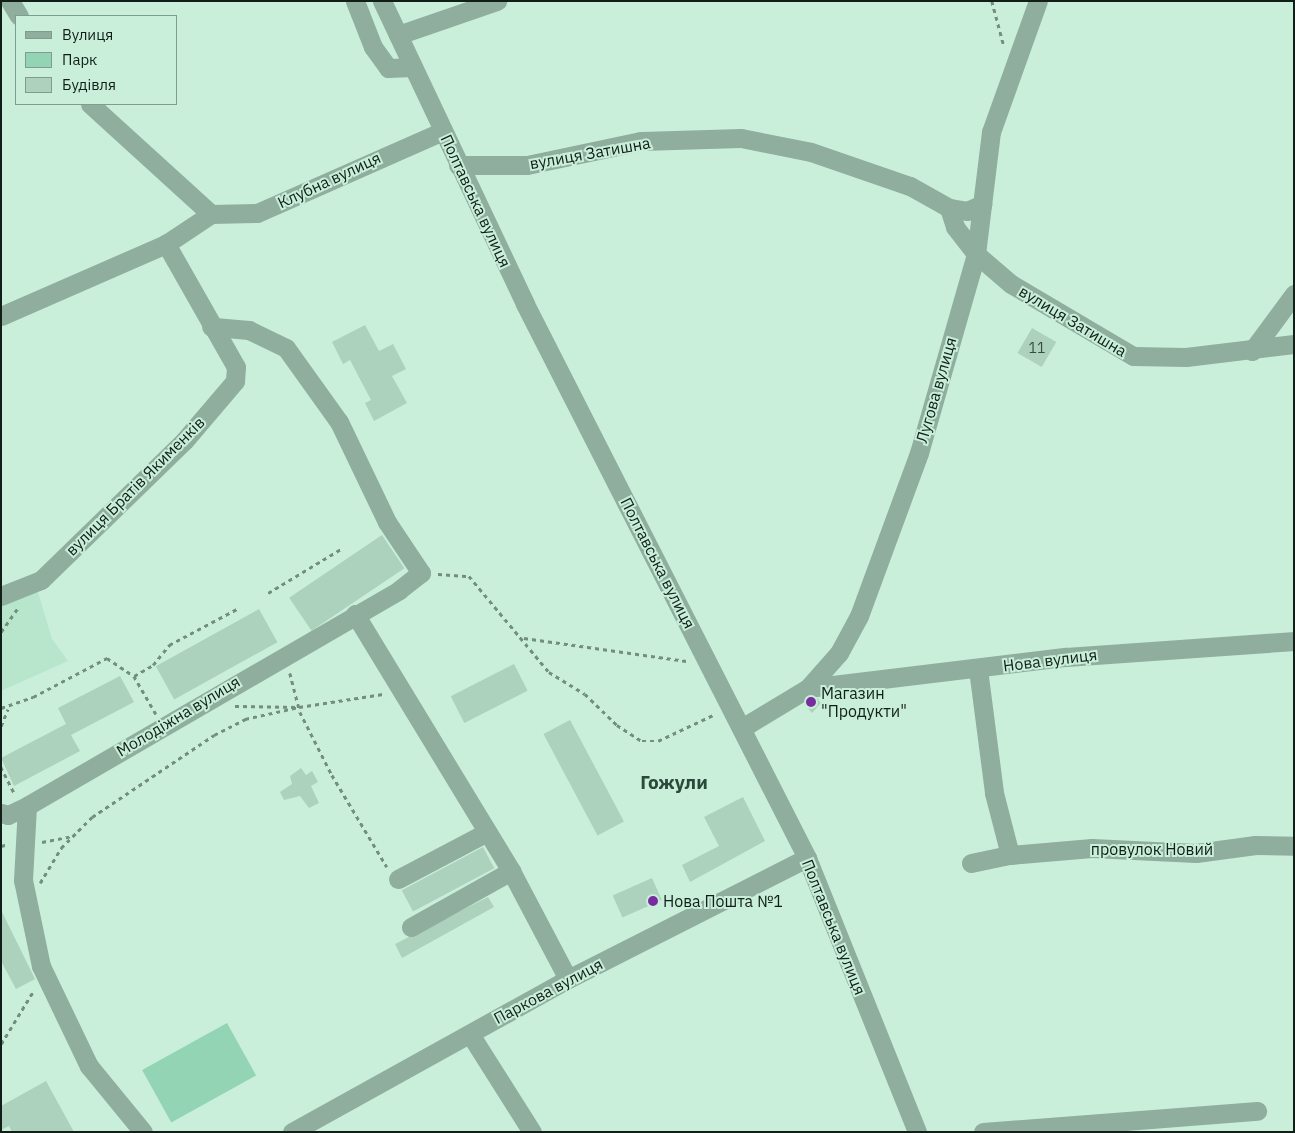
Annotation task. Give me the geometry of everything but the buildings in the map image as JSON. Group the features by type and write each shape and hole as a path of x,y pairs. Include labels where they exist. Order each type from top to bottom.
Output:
{"street":[{"path":"10,1 19,15"},
{"path":"355,1 373,47 388,68 413,68"},
{"name":"Полтавська вулиця","path":"382,1 458,165 807,858 916,1132"},
{"path":"398,35 497,1"},
{"name":"Лугова вулиця","path":"742,728 808,688 839,652 859,616 894,526 976,254 991,132 1010,72 1038,1"},
{"path":"1,316 166,244 211,214 91,105"},
{"name":"Клубна вулиця","path":"211,214 257,213 443,131"},
{"name":"вулиця Затишна","path":"458,165 527,165 641,142 740,138 820,155 910,186 949,208 967,211 983,204"},
{"name":"вулиця Затишна","path":"949,208 955,227 976,254 1011,284 1132,356 1252,351 1294,344"},
{"name":"вулиця Братів Якименків","path":"1,596 41,580 184,441 234,381 236,366 211,327 166,244"},
{"path":"1252,351 1294,294"},
{"path":"211,327 249,330 286,348 338,422 387,522 421,573"},
{"name":"Молодіжна вулиця","path":"1,812 8,815 24,807 355,614 421,573"},
{"path":"355,614 511,872 568,978"},
{"name":"Нова вулиця","path":"808,688 1172,647 1294,641"},
{"path":"978,669 994,793 1010,855"},
{"path":"24,807 23,880 44,974 90,1066 143,1132"},
{"path":"398,879 487,832"},
{"name":"провулок Новий","path":"971,864 1010,855 1092,848 1196,853 1255,845 1294,846"},
{"name":"Паркова вулиця","path":"292,1132 568,978 807,858"},
{"path":"412,927 511,872"},
{"path":"470,1034 532,1132"},
{"path":"983,1132 1167,1127 1257,1111"}],"path":[{"path":"992,1 1010,72"},
{"path":"268,593 342,549"},
{"path":"421,573 469,576 524,638 549,672 585,694 617,725 642,741 658,741 716,714"},
{"path":"134,676 153,665 169,645 237,609"},
{"path":"524,638 686,661"},
{"path":"291,650 290,682 299,707 361,828 398,879"},
{"path":"1,708 8,709 107,658 134,676 163,725"},
{"path":"28,903 61,848 92,817 214,735 245,719 299,707 402,692"},
{"path":"224,706 299,707"},
{"path":"1,726 8,709"},
{"path":"1,767 24,807"},
{"path":"1,1044 44,974"}],"shaded area":[{"path":"37,589 52,639 68,661 1,691 1,605"}],"green space":[{"path":"227,1023 256,1075 171,1123 142,1070"}],"place":[{"name":"Магазин \"Продукти\"","path":"811,702"},
{"name":"Нова Пошта №1","path":"653,901"}],"district":[{"name":"Гожули","path":"674,783"}]}
